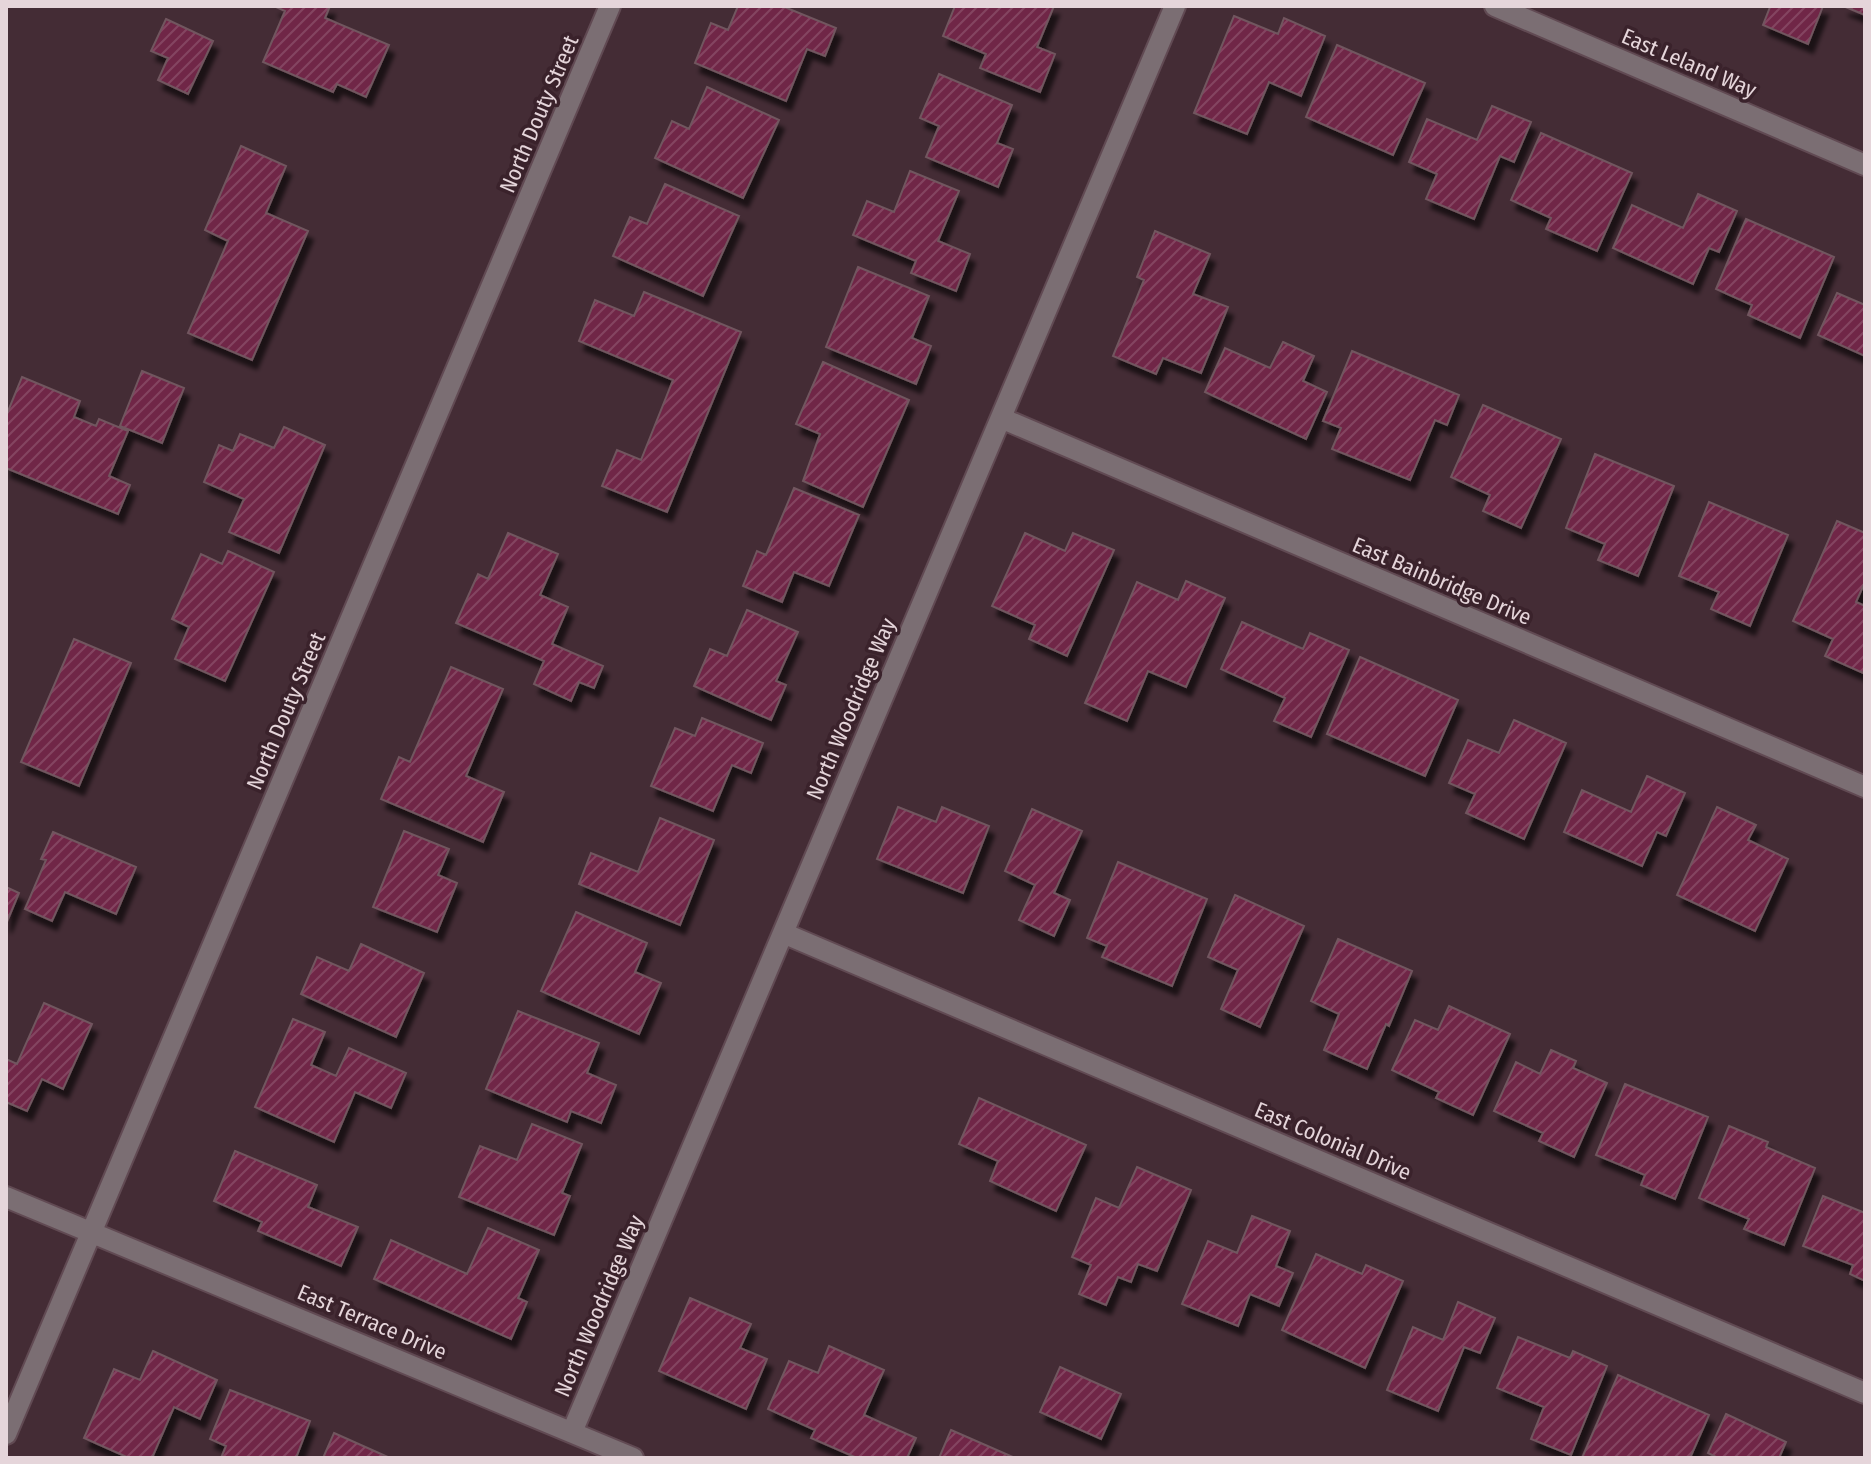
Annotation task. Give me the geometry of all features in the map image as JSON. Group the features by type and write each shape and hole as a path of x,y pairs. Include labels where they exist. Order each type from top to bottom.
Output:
{"street":[{"name":"North Douty Street","path":"6,1434 610,6"},
{"name":"North Woodridge Way","path":"572,1432 1175,6"},
{"name":"East Leland Way","path":"1495,6 1531,13 1865,165"},
{"name":"East Bainbridge Drive","path":"1001,418 1865,787"},
{"name":"East Colonial Drive","path":"783,933 1865,1393"},
{"name":"East Terrace Drive","path":"6,1197 633,1458"}],"building":[{"path":"274,6 330,6 325,18 389,45 366,97 337,84 333,92 263,62 285,11"},
{"path":"738,6 782,6 836,28 825,56 807,49 786,101 695,63 711,23 728,30"},
{"path":"955,6 1054,6 1037,47 1055,54 1040,92 980,68 986,54 943,36"},
{"path":"1767,6 1823,6 1808,44 1763,25 1770,7"},
{"path":"1843,6 1865,6 1865,15"},
{"path":"1234,16 1278,34 1284,18 1325,36 1301,96 1269,82 1247,134 1194,113"},
{"path":"166,19 213,41 188,94 158,80 168,58 151,51"},
{"path":"1337,45 1425,83 1393,155 1306,117"},
{"path":"939,74 1012,105 997,143 1013,149 998,187 926,157 939,126 920,118"},
{"path":"707,87 779,120 743,198 655,158 672,121 689,129"},
{"path":"1492,106 1531,122 1514,162 1500,156 1474,219 1426,199 1437,174 1409,162 1427,119 1477,140"},
{"path":"1541,133 1632,173 1597,251 1546,229 1551,218 1511,200"},
{"path":"241,146 286,166 266,213 308,231 252,360 188,333 228,241 205,230"},
{"path":"910,171 959,191 938,241 970,254 956,291 911,273 916,261 853,235 867,201 894,212"},
{"path":"665,184 739,216 703,296 613,256 630,217 647,224"},
{"path":"1698,194 1737,211 1719,252 1709,248 1693,284 1613,248 1632,205 1683,228"},
{"path":"1746,219 1834,257 1800,338 1748,315 1752,305 1716,289"},
{"path":"1155,231 1210,254 1193,294 1228,307 1201,373 1163,358 1156,374 1113,356 1144,280 1137,277"},
{"path":"858,267 929,296 912,338 931,346 916,384 826,347"},
{"path":"644,292 741,332 667,512 602,486 617,450 641,460 673,380 579,341 595,300 634,316"},
{"path":"1837,293 1865,305 1865,356 1818,335"},
{"path":"1283,342 1314,356 1303,381 1327,392 1306,439 1205,392 1225,348 1270,368"},
{"path":"1352,351 1459,395 1447,425 1435,420 1410,480 1332,449 1341,428 1323,421"},
{"path":"823,362 909,400 863,507 803,481 820,434 796,424"},
{"path":"142,371 184,388 162,443 120,426"},
{"path":"22,377 80,401 74,417 96,426 99,419 128,431 109,476 130,485 118,514 6,468 6,416"},
{"path":"1483,405 1561,439 1521,528 1483,511 1490,495 1451,477"},
{"path":"284,427 325,445 279,553 229,532 244,499 204,482 219,445 233,451 240,434 274,448"},
{"path":"1595,454 1674,486 1638,576 1598,560 1605,544 1566,528"},
{"path":"794,488 859,515 829,586 794,572 782,602 743,586 757,551 766,555"},
{"path":"1709,502 1788,535 1750,626 1711,609 1719,592 1679,576"},
{"path":"1837,521 1865,533 1865,582 1856,602 1865,606 1863,673 1825,656 1833,639 1793,621"},
{"path":"508,533 558,554 540,595 568,607 552,644 603,666 594,688 579,682 571,701 534,684 544,661 456,623 478,574 488,579"},
{"path":"1025,533 1065,551 1073,533 1114,550 1067,656 1029,639 1035,625 992,606"},
{"path":"228,551 274,572 225,681 175,659 189,627 172,619 201,554 222,564"},
{"path":"1186,581 1225,598 1186,687 1148,671 1127,721 1085,703 1137,582 1178,600"},
{"path":"747,610 798,632 776,681 786,685 771,720 694,686 710,649 727,656"},
{"path":"1242,622 1303,649 1310,633 1349,650 1311,737 1274,721 1285,698 1221,669"},
{"path":"74,639 131,663 79,786 21,762"},
{"path":"1360,657 1458,700 1425,776 1327,734"},
{"path":"451,667 503,689 466,776 504,792 483,842 381,799 399,757 410,762"},
{"path":"702,718 763,743 751,773 732,765 713,811 651,786 675,728 695,736"},
{"path":"1514,720 1566,743 1524,839 1466,813 1475,794 1449,783 1468,740 1499,753"},
{"path":"1647,776 1685,793 1666,836 1657,832 1642,866 1564,832 1582,790 1631,812"},
{"path":"898,807 936,822 942,807 989,826 963,893 877,859"},
{"path":"1717,807 1756,825 1748,840 1788,859 1755,931 1677,895"},
{"path":"1032,809 1082,831 1054,893 1070,900 1054,936 1019,920 1035,885 1005,871"},
{"path":"660,818 714,840 680,925 579,884 591,853 638,872"},
{"path":"404,831 449,849 438,875 457,883 437,932 373,907"},
{"path":"53,832 136,867 116,914 65,892 52,921 25,909 46,860 41,859"},
{"path":"1118,862 1207,899 1172,986 1102,957 1107,946 1087,938"},
{"path":"6,887 19,893 6,924"},
{"path":"1235,895 1304,926 1260,1027 1221,1009 1238,970 1208,957"},
{"path":"576,912 647,943 635,972 661,983 639,1034 541,991"},
{"path":"1338,939 1412,971 1367,1069 1324,1050 1339,1014 1311,1001"},
{"path":"361,944 424,973 396,1037 301,994 317,957 349,971"},
{"path":"44,1003 92,1024 63,1089 42,1079 27,1111 6,1102 6,1059 17,1064"},
{"path":"1449,1006 1510,1034 1473,1115 1436,1098 1439,1092 1392,1070 1415,1020 1438,1030"},
{"path":"518,1011 599,1043 587,1073 616,1085 601,1123 571,1111 567,1122 486,1089"},
{"path":"293,1019 325,1032 311,1065 336,1076 349,1048 406,1073 391,1108 355,1092 334,1142 255,1107"},
{"path":"1551,1050 1576,1061 1573,1068 1607,1083 1574,1157 1539,1141 1543,1133 1494,1111 1516,1062 1540,1074"},
{"path":"1625,1084 1708,1117 1675,1199 1641,1185 1645,1175 1596,1155"},
{"path":"979,1098 1086,1145 1056,1211 990,1181 998,1161 959,1144"},
{"path":"532,1124 582,1144 562,1193 570,1196 554,1235 459,1197 480,1146 517,1160"},
{"path":"1729,1126 1768,1142 1766,1147 1815,1168 1784,1245 1744,1229 1749,1219 1699,1198"},
{"path":"235,1151 317,1185 308,1207 358,1227 341,1266 258,1231 262,1222 214,1201"},
{"path":"1137,1167 1191,1190 1157,1271 1138,1264 1131,1282 1118,1277 1106,1305 1079,1294 1091,1265 1072,1257 1096,1198 1119,1208"},
{"path":"1823,1196 1865,1213 1865,1281 1850,1274 1853,1265 1803,1246"},
{"path":"1252,1216 1290,1231 1276,1266 1293,1273 1279,1306 1250,1294 1238,1326 1182,1304 1208,1241 1237,1253"},
{"path":"488,1228 539,1250 518,1298 527,1302 511,1339 374,1279 391,1240 467,1274"},
{"path":"1316,1254 1362,1274 1366,1265 1403,1281 1365,1368 1282,1330"},
{"path":"690,1298 751,1324 740,1348 767,1359 746,1409 659,1371"},
{"path":"1458,1302 1495,1318 1480,1353 1464,1347 1438,1411 1387,1390 1413,1327 1443,1340"},
{"path":"1518,1337 1570,1358 1573,1351 1607,1366 1571,1455 1531,1439 1544,1407 1497,1388"},
{"path":"829,1346 884,1370 864,1415 916,1438 907,1458 857,1458 811,1438 815,1430 768,1409 789,1361 818,1373"},
{"path":"153,1351 217,1380 200,1419 174,1407 152,1458 129,1458 84,1438 114,1369 140,1380"},
{"path":"1060,1367 1121,1394 1101,1439 1040,1412"},
{"path":"1618,1375 1709,1415 1690,1458 1582,1458"},
{"path":"230,1390 310,1421 296,1458 221,1458 226,1446 210,1439"},
{"path":"1726,1414 1786,1442 1779,1458 1718,1458 1708,1453"},
{"path":"951,1430 1015,1458 939,1458"},
{"path":"334,1433 390,1458 323,1458"}]}
